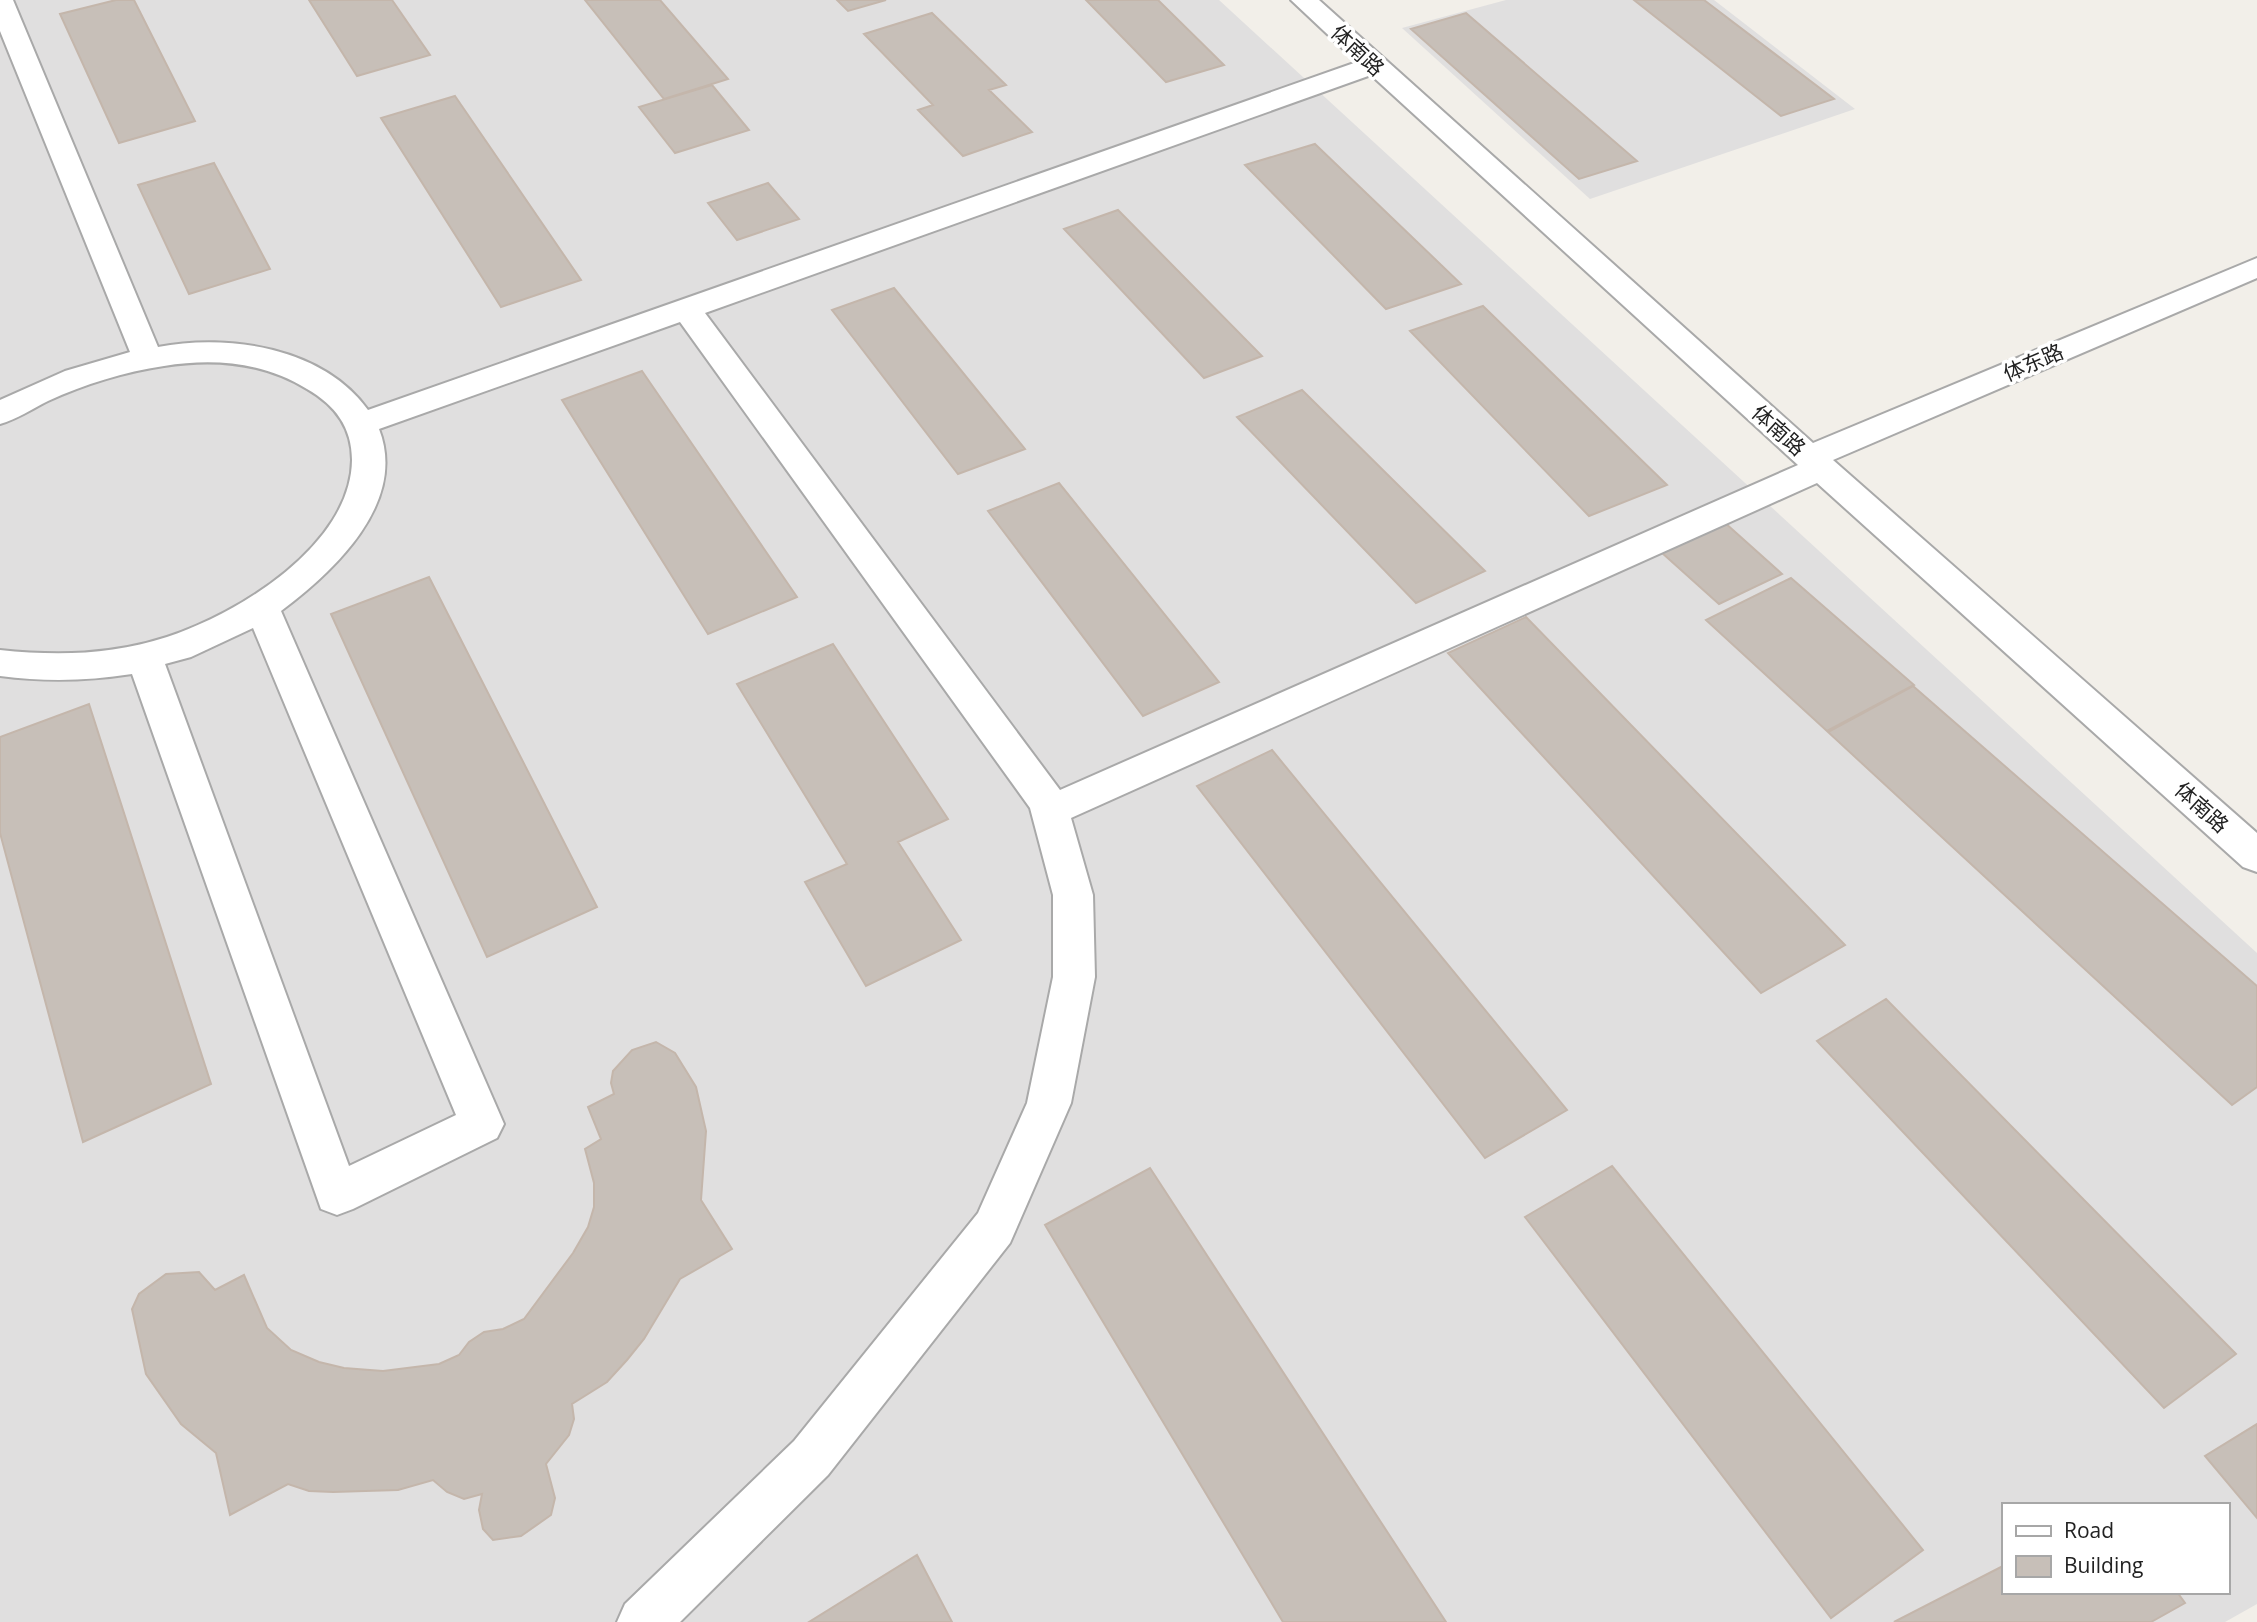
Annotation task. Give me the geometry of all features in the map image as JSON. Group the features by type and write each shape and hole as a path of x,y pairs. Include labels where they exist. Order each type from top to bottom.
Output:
{"street":[{"path":"1,0 148,359"},
{"name":"体南路","path":"1304,0 1815,463 2257,856"},
{"path":"361,424 1374,65"},
{"name":"体东路","path":"1050,811 1815,463 2257,267"},
{"path":"643,1622 811,1458 994,1228 1049,1103 1074,977 1073,895 1048,803 686,309"},
{"path":"0,414 43,391 85,374 148,359 217,354 256,358 292,367 321,382 345,401 361,424 368,449 367,478 358,507 339,538 313,568 261,606 193,641 144,656 95,665 47,668 0,663"},
{"path":"144,656 337,1194 482,1124 261,606"}],"shaded area":[{"path":"0,0 1219,0 2257,953 2257,1604 2225,1622 0,1622"},
{"path":"1506,0 1714,0 1855,109 1590,199 1402,28"}],"building":[{"path":"116,0 134,0 195,121 119,143 60,14"},
{"path":"309,0 392,0 430,55 357,76"},
{"path":"585,0 660,0 728,79 664,99"},
{"path":"837,0 886,0 848,11"},
{"path":"1086,0 1158,0 1224,65 1166,82"},
{"path":"1634,0 1704,0 1834,99 1781,116"},
{"path":"932,13 1006,85 989,90 1032,132 963,156 918,110 933,105 864,34"},
{"path":"1466,13 1637,161 1579,179 1411,29"},
{"path":"712,85 749,130 675,153 639,107"},
{"path":"455,96 581,280 501,307 381,118"},
{"path":"1315,144 1461,284 1386,309 1245,165"},
{"path":"214,163 270,269 189,294 138,185"},
{"path":"768,183 799,219 737,240 708,203"},
{"path":"1118,210 1262,356 1204,378 1064,229"},
{"path":"894,288 1025,449 958,474 832,310"},
{"path":"1483,306 1667,485 1589,516 1410,331"},
{"path":"642,371 797,597 708,634 562,400"},
{"path":"1302,390 1485,571 1416,603 1237,417"},
{"path":"1059,483 1219,682 1143,716 988,511"},
{"path":"1724,522 1782,574 1719,604 1661,552"},
{"path":"429,577 597,907 487,957 331,614"},
{"path":"1791,578 1914,685 1827,731 1706,620"},
{"path":"1526,617 1845,945 1761,993 1448,653"},
{"path":"833,644 948,819 898,842 961,940 866,986 805,882 847,864 737,684"},
{"path":"1913,686 2257,986 2257,1087 2232,1105 1828,732"},
{"path":"89,704 211,1084 83,1142 0,833 0,737"},
{"path":"1272,750 1567,1110 1485,1158 1197,786"},
{"path":"1886,999 2236,1354 2164,1408 1817,1041"},
{"path":"656,1042 675,1053 696,1087 706,1131 701,1200 732,1249 680,1279 644,1339 627,1360 607,1382 572,1404 574,1419 569,1435 546,1464 555,1498 551,1515 521,1536 493,1540 483,1529 479,1510 482,1494 464,1499 447,1492 433,1480 398,1490 333,1492 309,1491 288,1484 230,1515 216,1453 181,1424 146,1374 132,1309 139,1294 166,1274 199,1272 215,1290 244,1275 267,1328 291,1350 319,1362 344,1368 383,1371 439,1364 459,1355 469,1342 484,1332 503,1329 524,1319 573,1253 588,1227 594,1207 594,1183 585,1149 601,1139 588,1107 614,1094 611,1083 613,1071 632,1050"},
{"path":"1612,1166 1923,1550 1831,1618 1525,1217"},
{"path":"1150,1168 1446,1622 1283,1622 1045,1225"},
{"path":"2257,1424 2257,1518 2205,1456"},
{"path":"917,1555 952,1622 809,1622"},
{"path":"2002,1567 2002,1594 2178,1594 2185,1603 2151,1622 1894,1622"}]}
